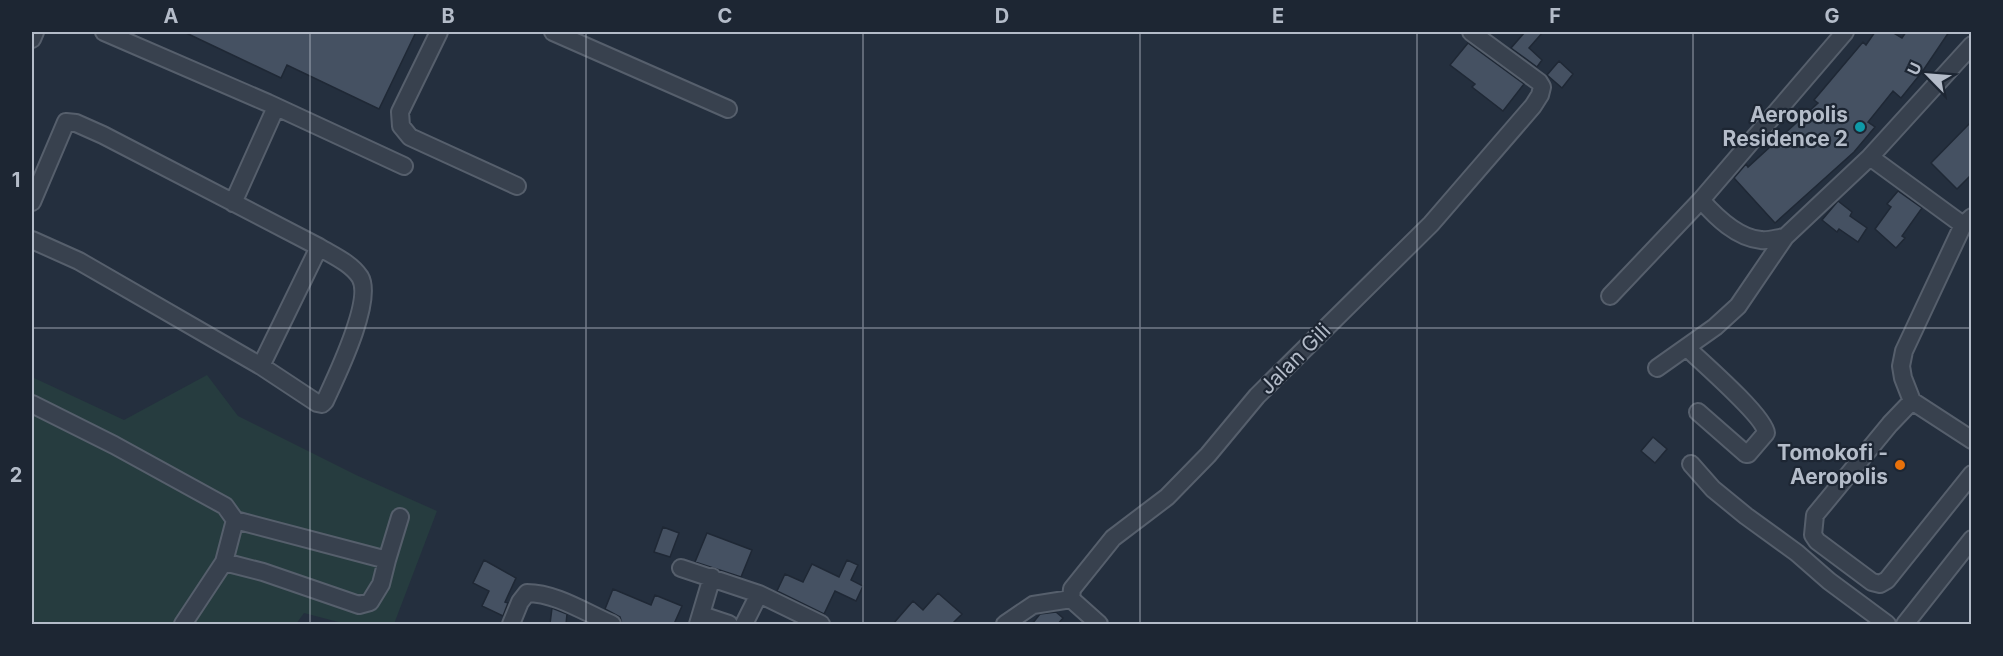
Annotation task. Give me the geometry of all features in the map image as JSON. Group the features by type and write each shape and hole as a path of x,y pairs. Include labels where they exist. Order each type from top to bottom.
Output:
{"street":[{"path":"32,39 35,32"},
{"path":"104,32 276,106 404,166"},
{"path":"440,32 400,111 401,126 410,137 517,186"},
{"path":"553,32 728,108"},
{"path":"1610,296 1701,200 1845,32"},
{"name":"Jalan Gili","path":"1071,599 1072,589 1113,538 1167,497 1208,455 1257,396 1431,224 1533,106 1542,87 1539,82 1477,33"},
{"path":"1657,368 1687,348 1738,306 1785,237 1870,157 1971,45"},
{"path":"233,203 276,106"},
{"path":"32,202 66,122 103,135 319,247 353,268 361,280 363,294 350,348 325,401 322,404 317,403 261,366 79,261 32,240"},
{"path":"1870,157 1967,221 1904,351 1901,366 1912,400 1971,440"},
{"path":"1701,200 1717,218 1743,234 1760,240 1785,237"},
{"path":"261,366 319,247"},
{"path":"1687,348 1766,427 1766,433 1746,454 1698,412"},
{"path":"1912,400 1815,515 1813,535 1816,541 1872,582 1880,584 1887,580 1971,474"},
{"path":"32,404 208,496 225,506 234,520 387,560"},
{"path":"1691,464 1713,489 1746,516 1887,624"},
{"path":"224,562 262,572 359,605 370,602 381,584 400,517"},
{"path":"183,624 224,562 234,520"},
{"path":"1905,624 1971,539"},
{"path":"681,568 759,594 821,624"},
{"path":"712,577 700,620 729,624"},
{"path":"511,624 520,602 527,593 536,593 612,624"},
{"path":"744,624 759,594"},
{"path":"1005,624 1033,604 1071,599 1099,624"}],"green space":[{"path":"207,375 238,416 356,475 437,511 394,624 346,624 304,613 296,624 32,624 32,377 124,420"}],"building":[{"path":"184,32 416,32 379,109 287,65 281,78"},
{"path":"1525,32 1543,32 1529,48 1542,60 1537,67 1511,48"},
{"name":"Aeropolis Residence 2","path":"1875,32 1892,32 1902,38 1906,32 1949,32 1901,98 1893,91 1868,122 1875,127 1854,152 1775,223 1734,178 1746,164 1748,167 1818,103 1814,100 1863,42 1866,45"},
{"path":"1468,43 1524,84 1503,111 1472,87 1475,84 1450,65"},
{"path":"1559,61 1573,74 1562,88 1547,75"},
{"path":"1971,122 1971,175 1957,189 1931,163"},
{"path":"1898,191 1922,208 1902,236 1905,238 1896,248 1875,229 1891,207 1887,204"},
{"path":"1838,201 1852,212 1850,216 1867,228 1858,242 1839,229 1837,232 1822,220"},
{"path":"1653,437 1667,449 1655,463 1641,451"},
{"path":"663,527 679,533 670,557 654,552"},
{"path":"707,533 752,550 741,577 695,562"},
{"path":"484,560 516,578 505,602 508,603 503,616 482,606 489,591 473,583"},
{"path":"847,560 858,565 851,580 863,586 856,601 835,591 824,614 777,591 785,574 803,582 812,564 839,577"},
{"path":"613,589 651,605 655,595 682,606 674,624 622,624 620,617 605,609"},
{"path":"938,593 962,614 952,624 893,624 913,601 923,610"},
{"path":"552,608 567,614 566,624 550,624"},
{"path":"1056,612 1063,618 1058,624 1032,624 1040,614"}],"place":[{"name":"Aeropolis Residence 2","path":"1860,127"},
{"name":"Tomokofi - Aeropolis","path":"1900,465"}]}
